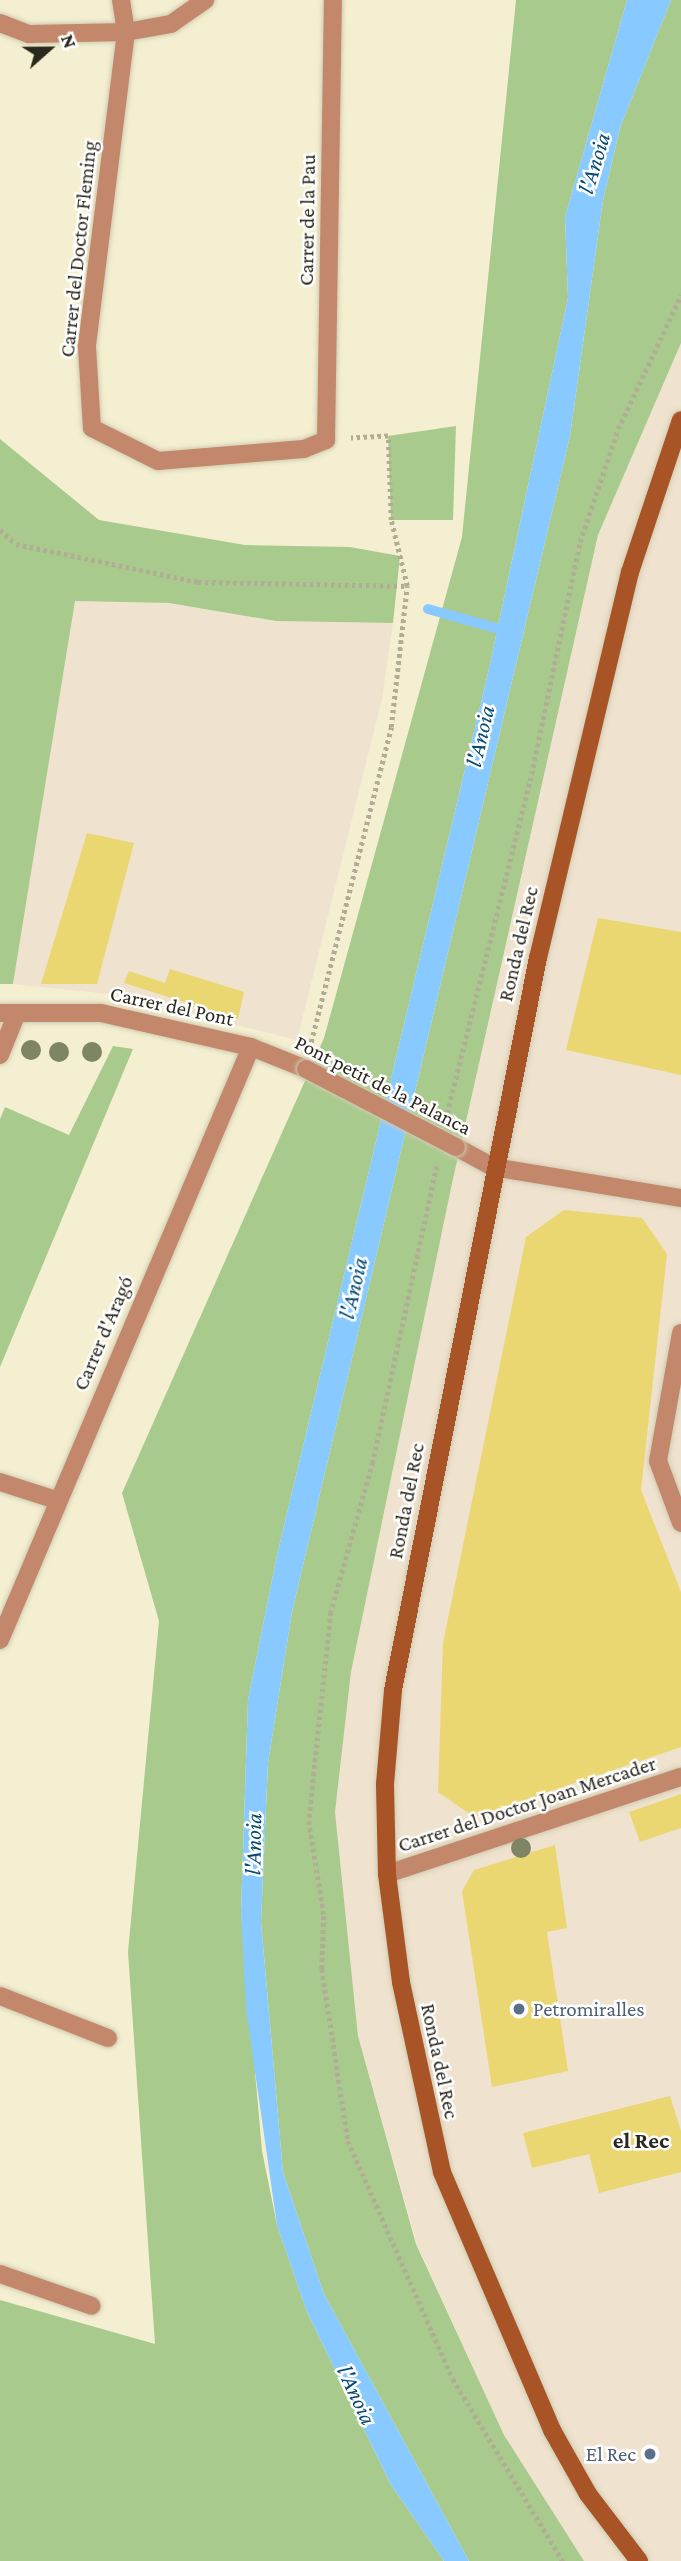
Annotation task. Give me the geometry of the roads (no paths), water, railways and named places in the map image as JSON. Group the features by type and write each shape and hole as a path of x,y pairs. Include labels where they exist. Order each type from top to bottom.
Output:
{"street":[{"name":"Carrer del Doctor Fleming","path":"121,0 126,32 87,348 92,428 158,461 304,449 326,440"},
{"path":"0,23 29,34 126,32 171,24 205,0"},
{"name":"Carrer de la Pau","path":"326,440 333,0"},
{"name":"Ronda del Rec","path":"639,2561 588,2494 552,2430 442,2172 417,2074 387,1874 393,1690 493,1167 590,733 630,572 681,420"},
{"path":"0,1055 8,1013"},
{"name":"Carrer del Pont","path":"8,1013 101,1013 251,1047"},
{"name":"Pont petit de la Palanca","path":"251,1047 304,1068 493,1167 681,1198"},
{"name":"Carrer d'Aragó","path":"0,1640 56,1500 251,1047"},
{"path":"681,1333 657,1461 681,1523"},
{"path":"0,1482 56,1500"},
{"name":"Carrer del Doctor Joan Mercader","path":"387,1874 681,1777"},
{"path":"0,1996 108,2038"},
{"path":"0,2274 92,2306"}],"water":[{"name":"l'Anoia","path":"627,0 671,0 620,128 603,200 570,436 292,1612 268,1763 261,1922 283,2172 324,2294 469,2561 444,2561 391,2485 307,2312 277,2225 246,2009 241,1912 248,1700 277,1555 488,673 568,298 565,217"}],"waterway":[{"path":"428,609 506,631"}],"place":[{"name":"Petromiralles","path":"519,2009"},
{"name":"El Rec","path":"650,2454"}],"district":[{"name":"el Rec","path":"641,2140"}]}
